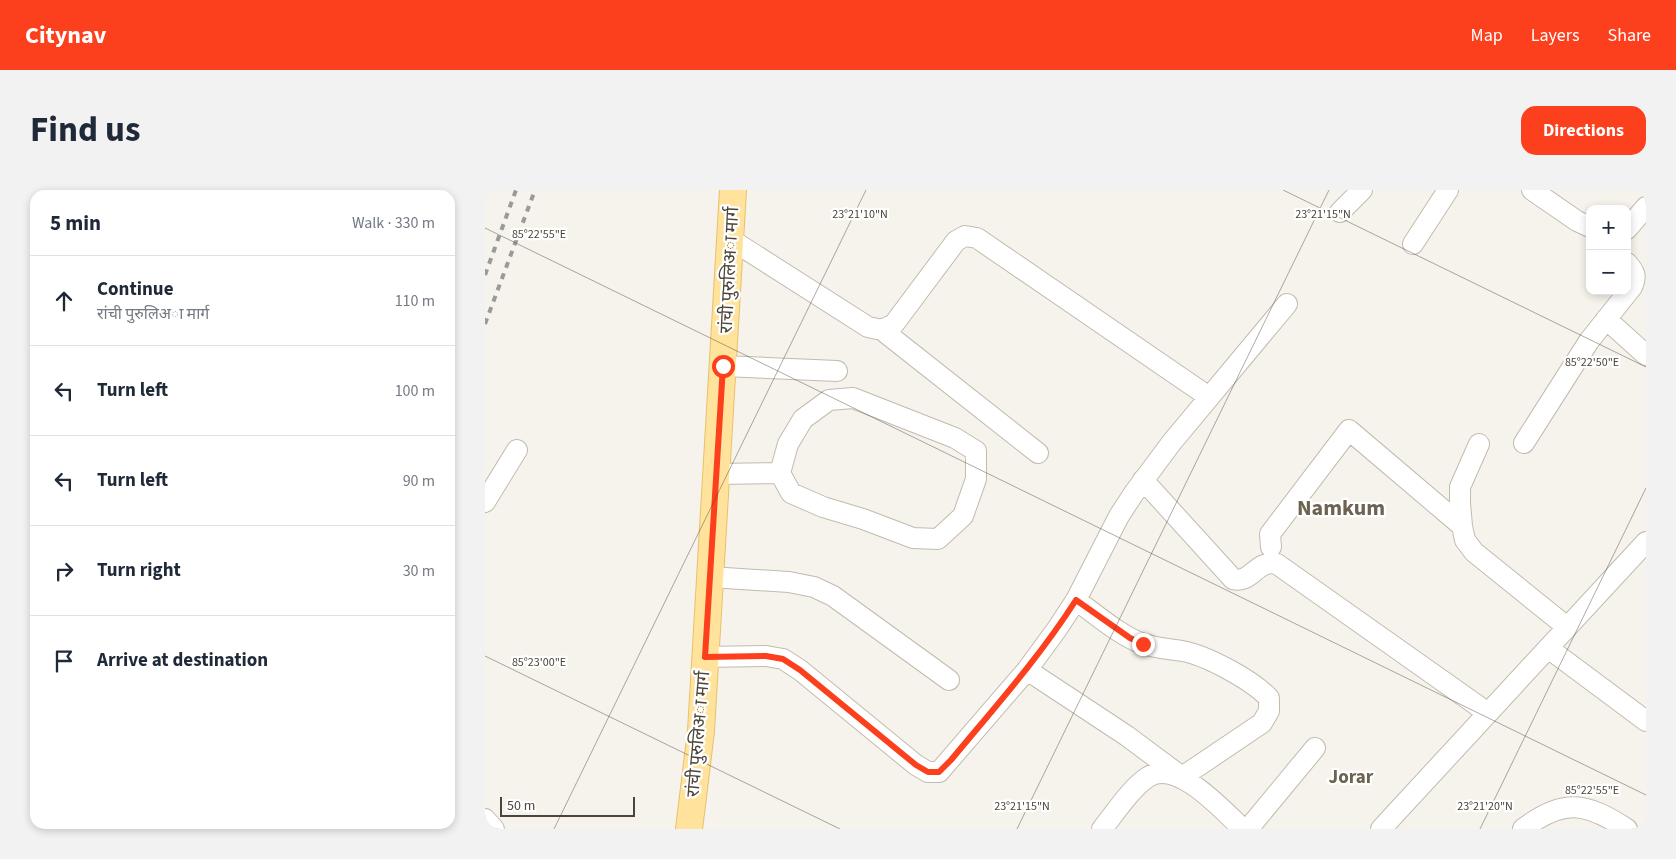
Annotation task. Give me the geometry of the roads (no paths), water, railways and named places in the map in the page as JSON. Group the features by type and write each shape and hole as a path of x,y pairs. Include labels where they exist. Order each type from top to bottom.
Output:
{"main road":[{"name":"रांची पुरुलिअा मार्ग","path":"689,829 701,731 733,190"}],"street":[{"path":"1340,212 1361,190"},
{"path":"1413,244 1448,190"},
{"path":"1532,190 1586,225"},
{"path":"1631,223 1646,206"},
{"path":"882,330 894,324 956,241 965,236 977,238 1209,397"},
{"path":"731,239 868,327 882,330 1038,453"},
{"path":"1631,268 1636,279 1631,288"},
{"path":"1524,443 1570,368 1626,295"},
{"path":"705,657 766,656 783,659 800,670 916,765 928,772 939,772 1027,670 1057,629 1076,600 1119,516 1171,442 1287,304"},
{"path":"1606,320 1646,355"},
{"path":"723,366 837,371"},
{"path":"853,398 955,438 976,451 977,479 963,516 938,540 913,538 863,519 823,507 791,493 780,472 788,444 803,419 829,400 853,398"},
{"path":"1271,548 1270,534 1349,430 1462,526"},
{"path":"1479,444 1460,487 1459,503 1465,540 1474,552 1567,627"},
{"path":"485,502 517,450"},
{"path":"717,474 780,472"},
{"path":"1143,480 1233,579 1247,578 1262,564 1270,562 1277,564 1488,713"},
{"path":"1381,829 1646,542"},
{"path":"710,577 789,582 814,586 833,596 949,680"},
{"path":"1076,600 1130,638 1162,649 1183,651 1203,657 1259,688 1269,698 1269,711 1262,722 1182,777 1162,772 1149,776 1137,786 1102,829"},
{"path":"1548,648 1646,722"},
{"path":"1027,670 1127,736 1193,784 1243,829"},
{"path":"1248,829 1315,748"},
{"path":"1523,829 1538,817 1557,809 1584,807 1601,813 1627,829"},
{"path":"485,819 494,829"}],"railway":[{"path":"485,275 516,190"},
{"path":"485,324 535,190"}],"district":[{"name":"Namkum","path":"1341,507"},
{"name":"Jorar","path":"1351,776"}]}
